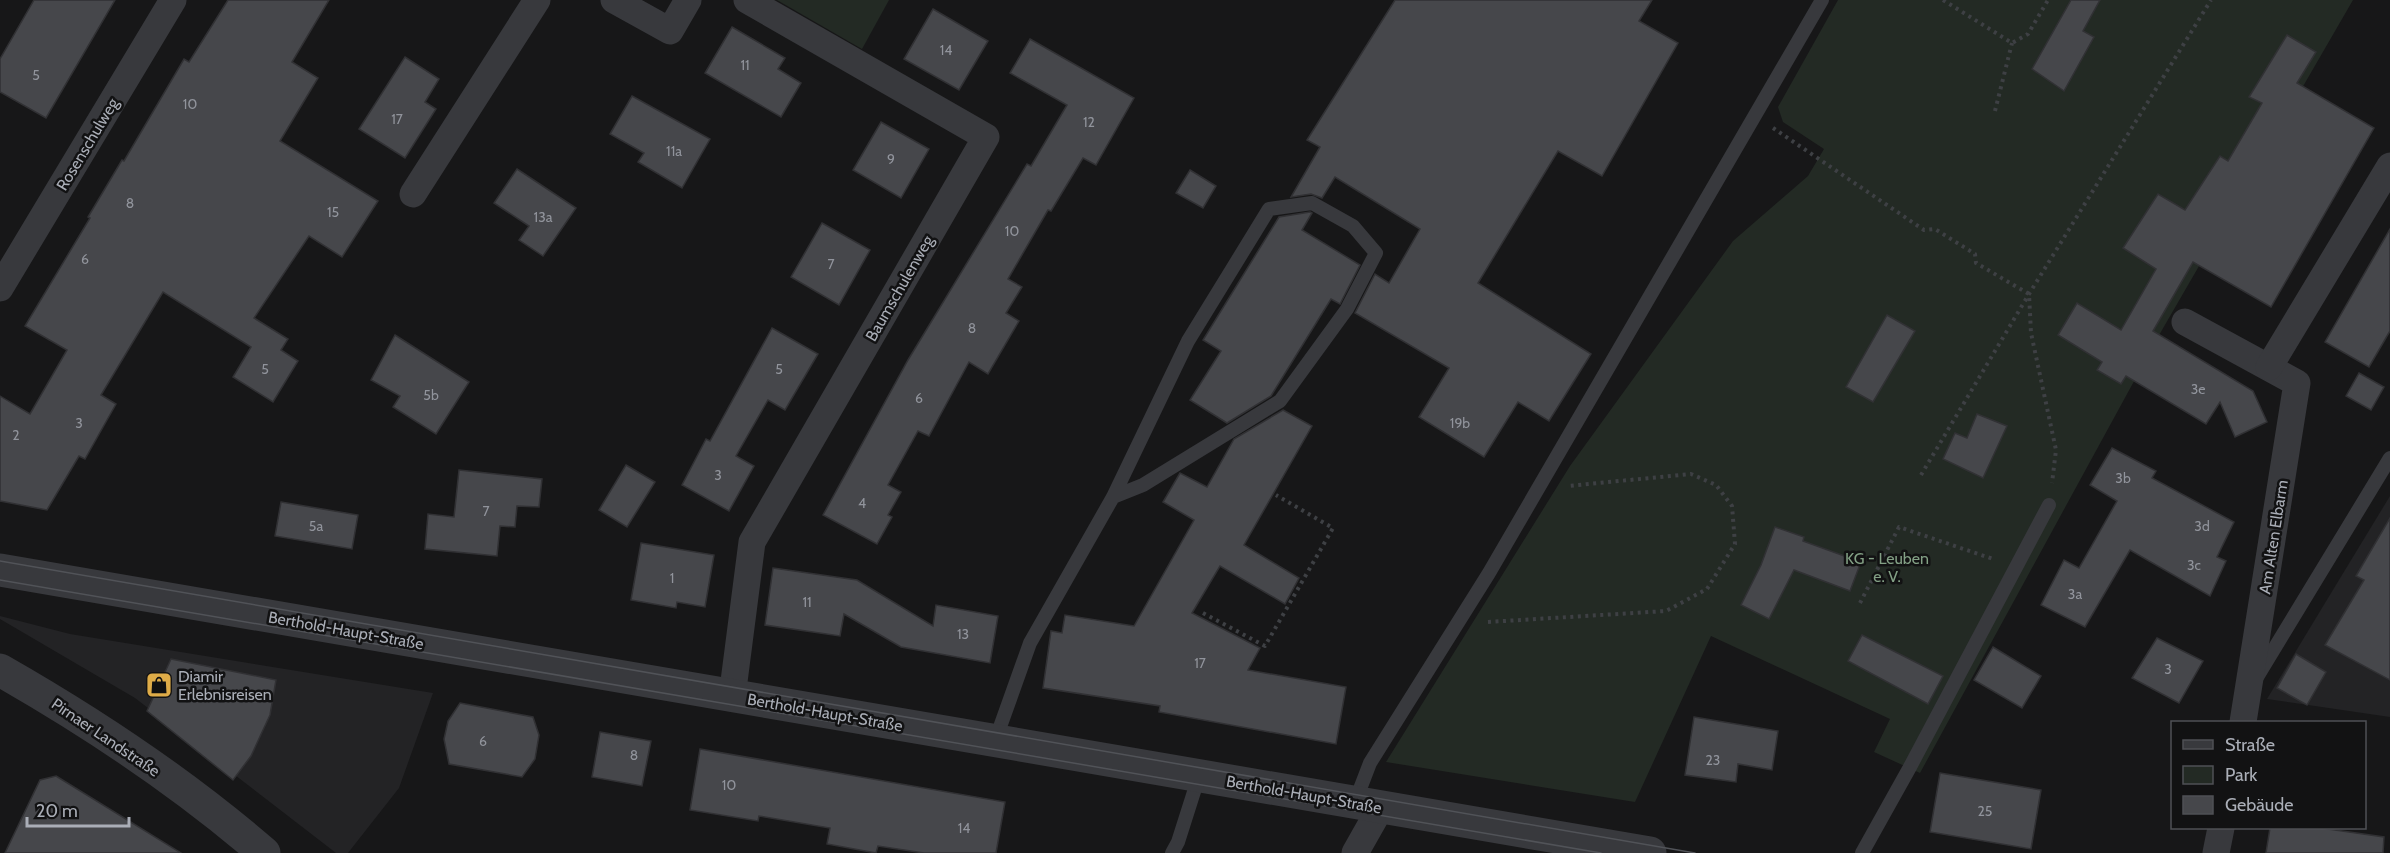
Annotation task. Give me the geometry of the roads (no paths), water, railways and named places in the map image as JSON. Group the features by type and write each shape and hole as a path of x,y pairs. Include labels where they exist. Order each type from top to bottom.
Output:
{"street":[{"name":"Rosenschulweg","path":"0,288 173,0"},
{"path":"413,194 537,0"},
{"path":"614,0 670,31 688,0"},
{"name":"Baumschulenweg","path":"732,697 752,542 986,137 747,0"},
{"path":"2269,367 2390,166"},
{"name":"Am Alten Elbarm","path":"2185,322 2297,383 2243,721"},
{"name":"Berthold-Haupt-Straße","path":"0,570 1650,853"},
{"name":"Pirnaer Landstraße","path":"0,670 69,710 119,743 225,820 264,853"},
{"path":"1355,853 1368,805"},
{"path":"2216,853 2221,829"}],"lane":[{"path":"1368,805 1370,763 1458,623 1538,489 1822,0"},
{"path":"994,741 1030,643 1113,497 1188,341 1269,209 1312,203 1353,226 1376,253 1347,309 1280,401 1143,485 1113,497"},
{"path":"2249,690 2390,458"},
{"path":"1862,853 2049,505"},
{"path":"1172,853 1178,842 1199,776"}],"tram line":[{"path":"0,561 1695,853"},
{"path":"0,580 1601,853"}],"place":[{"name":"Diamir Erlebnisreisen","path":"159,685"}],"park label":[{"name":"KG - Leuben e. V.","path":"1887,567"}]}
